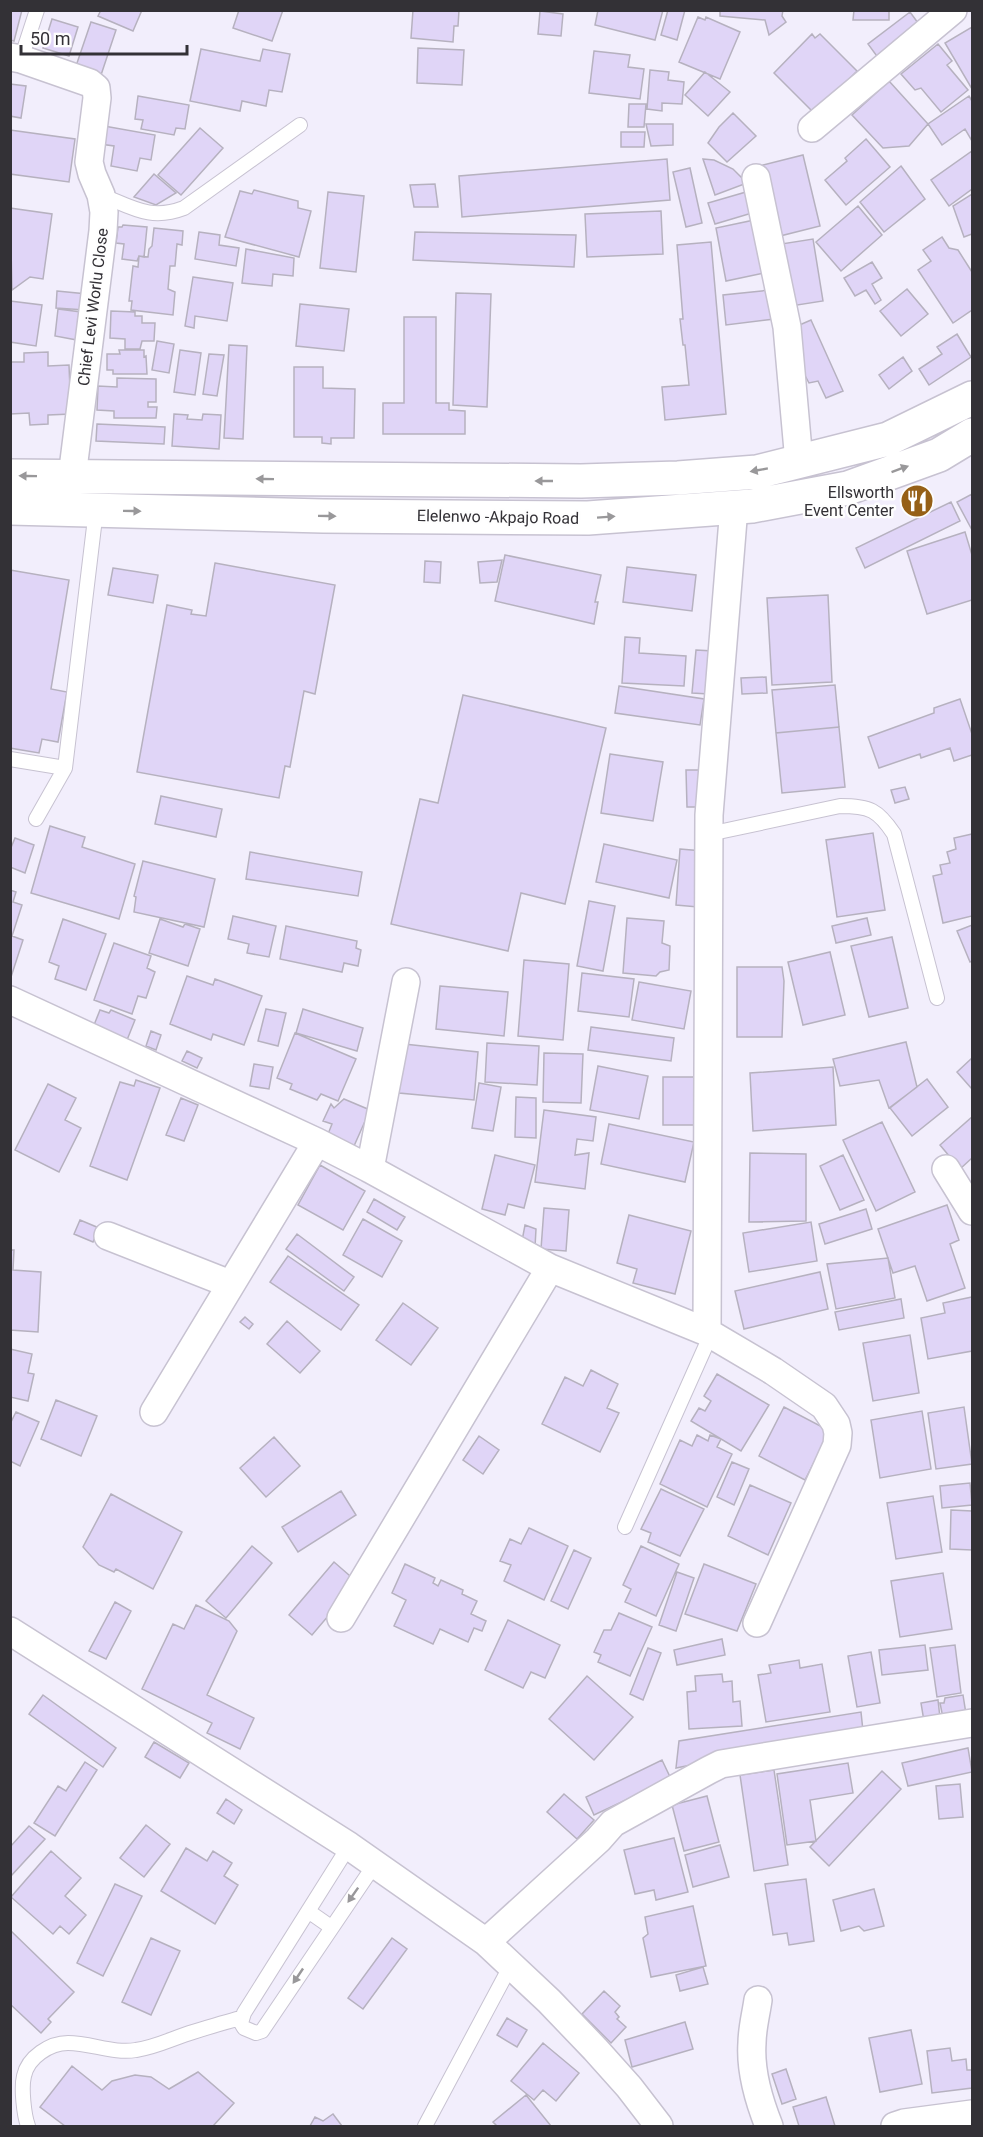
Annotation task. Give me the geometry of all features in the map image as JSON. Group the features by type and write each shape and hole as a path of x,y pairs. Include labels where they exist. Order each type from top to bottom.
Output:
{"main road":[{"path":"10,476 581,481 678,478 757,472 888,439 972,399"},
{"name":"Elelenwo -Akpajo Road","path":"10,508 323,516 588,518 753,506 848,488 939,455 972,435"}],"street":[{"path":"812,128 953,10"},
{"name":"Chief Levi Worlu Close","path":"16,58 90,83 96,88 97,98 89,162 104,212 103,231 72,477"},
{"path":"756,178 787,327 799,462"},
{"path":"709,1333 709,834 734,507"},
{"path":"370,1169 406,982"},
{"path":"10,1000 317,1142 550,1268 709,1333 773,1371 825,1406 836,1424 837,1444 757,1623"},
{"path":"154,1412 317,1142"},
{"path":"946,1169 972,1211"},
{"path":"108,1236 230,1284"},
{"path":"342,1618 550,1268"},
{"path":"10,1631 349,1846 486,1942 549,2001 595,2049 629,2087 659,2127"},
{"path":"486,1942 598,1840 613,1823 715,1767 742,1760 972,1723"},
{"path":"758,2000 752,2043 753,2066 769,2127"},
{"path":"895,2127 904,2123 972,2114"}],"lane":[{"path":"16,58 37,10"},
{"path":"100,195 152,214 169,214 184,208 300,125"},
{"path":"36,819 65,768 96,510"},
{"path":"10,759 65,768"},
{"path":"709,834 840,806 859,806 881,815 894,834 937,998"},
{"path":"625,1527 709,1333"},
{"path":"28,2127 24,2076 30,2063 40,2053 55,2044 70,2043 101,2049 134,2051 162,2045 191,2032 241,2018 349,1846"},
{"path":"241,2018 244,2028 249,2032 262,2031 375,1864"},
{"path":"308,1911 331,1927"},
{"path":"425,2127 511,1965"}],"building":[{"path":"10,10 22,10 14,41 10,40"},
{"path":"101,10 142,10 133,31 98,16"},
{"path":"239,10 283,10 272,41 233,28"},
{"path":"413,10 459,10 458,26 454,26 453,42 411,38"},
{"path":"598,10 663,10 655,40 595,25"},
{"path":"668,10 685,10 677,40 661,35"},
{"path":"720,10 783,10 782,16 786,22 769,35 765,20 720,16"},
{"path":"854,10 889,10 889,20 853,20"},
{"path":"540,11 563,14 561,36 538,34"},
{"path":"910,12 921,27 879,59 868,44"},
{"path":"698,17 705,20 706,17 740,32 720,79 679,62"},
{"path":"52,19 78,27 69,56 43,48"},
{"path":"91,22 116,30 101,75 76,66"},
{"path":"972,27 972,89 945,43"},
{"path":"812,34 815,38 820,34 857,71 815,114 774,73"},
{"path":"938,44 952,61 947,65 968,90 941,112 921,88 915,90 901,74"},
{"path":"418,48 464,50 462,85 417,83"},
{"path":"201,49 260,61 263,49 290,54 282,92 269,90 266,106 242,101 240,111 190,101"},
{"path":"594,51 630,55 628,67 644,69 640,99 589,93"},
{"path":"650,70 669,72 668,80 684,82 682,104 662,103 662,111 647,109"},
{"path":"705,72 730,92 708,116 685,95"},
{"path":"889,81 928,124 909,146 883,148 852,115"},
{"path":"10,84 26,86 21,118 10,116"},
{"path":"138,96 189,105 185,129 176,128 174,135 141,129 143,120 135,119"},
{"path":"969,96 972,101 972,141 965,129 942,145 928,124"},
{"path":"629,104 646,104 644,127 628,127"},
{"path":"733,113 756,136 727,162 708,143"},
{"path":"646,124 673,124 673,145 651,146"},
{"path":"104,126 155,135 151,160 140,158 137,171 111,166 114,146 100,144"},
{"path":"200,128 223,148 181,195 158,175"},
{"path":"10,130 75,139 69,182 10,174"},
{"path":"621,132 645,132 644,147 621,147"},
{"path":"866,139 890,167 846,205 825,180 847,161 845,158"},
{"path":"972,151 972,189 949,206 931,180"},
{"path":"803,155 820,226 780,236 763,165"},
{"path":"667,159 670,200 462,217 459,176"},
{"path":"703,159 714,160 733,169 747,183 715,195"},
{"path":"901,166 925,199 884,232 860,202"},
{"path":"690,168 702,223 686,227 673,172"},
{"path":"154,174 176,193 156,205 134,197"},
{"path":"435,184 438,207 414,207 410,185"},
{"path":"254,190 298,201 298,208 311,211 299,257 225,237 240,191 252,194"},
{"path":"328,192 364,196 356,272 320,268"},
{"path":"746,192 752,213 715,224 708,203"},
{"path":"972,194 972,234 964,237 953,206"},
{"path":"858,206 882,235 841,271 816,242"},
{"path":"10,208 52,214 43,279 30,277 12,290"},
{"path":"661,211 663,254 587,257 585,214"},
{"path":"759,219 769,272 726,281 716,228"},
{"path":"123,225 147,227 144,257 139,256 137,261 122,259 124,244 116,243 118,227"},
{"path":"154,228 183,231 182,245 177,244 175,266 170,266 168,289 175,292 173,315 131,310 132,301 129,301 133,266 138,267 139,256 148,257"},
{"path":"199,232 220,235 219,245 239,248 236,266 195,259"},
{"path":"415,232 576,235 574,267 413,260"},
{"path":"942,237 949,248 958,250 972,272 972,310 953,323 918,270 931,261 923,250"},
{"path":"813,239 823,301 791,306 781,244"},
{"path":"711,242 726,414 665,420 662,387 689,385 680,319 683,319 677,245"},
{"path":"246,249 294,258 293,276 273,274 272,286 242,283"},
{"path":"872,262 882,278 872,284 881,300 875,304 866,290 855,296 844,278"},
{"path":"193,277 233,283 227,321 195,316 194,328 185,326"},
{"path":"907,289 928,314 901,336 880,311"},
{"path":"770,290 774,319 726,325 723,295"},
{"path":"57,291 87,294 85,310 56,308"},
{"path":"456,293 491,294 487,407 453,405"},
{"path":"10,301 42,305 36,346 10,342"},
{"path":"300,304 349,309 344,351 296,346"},
{"path":"58,309 81,312 77,340 55,336"},
{"path":"111,311 135,312 135,316 142,316 142,323 155,323 154,341 142,341 140,349 125,349 125,339 110,338"},
{"path":"404,317 436,317 436,403 449,403 449,410 465,411 465,434 383,434 383,403 404,403"},
{"path":"811,320 843,391 826,398 818,381 809,383 788,330"},
{"path":"957,334 971,357 929,385 919,369 942,354 937,347"},
{"path":"157,341 174,344 169,373 152,370"},
{"path":"229,345 247,346 243,439 224,438"},
{"path":"119,350 144,350 147,374 113,374 113,370 107,370 107,354 120,354"},
{"path":"180,350 201,353 195,395 174,392"},
{"path":"48,352 48,366 69,365 71,414 48,415 48,424 30,425 29,413 10,414 10,362 24,362 24,353"},
{"path":"209,354 224,355 217,396 203,394"},
{"path":"903,357 912,371 889,389 879,375"},
{"path":"294,367 323,367 323,388 355,389 354,438 331,438 331,444 322,443 322,437 294,437"},
{"path":"117,378 156,379 156,402 148,402 148,407 157,407 156,418 114,418 114,411 97,410 98,386 117,387"},
{"path":"174,414 188,415 187,419 202,420 203,414 221,415 219,449 172,446"},
{"path":"97,424 165,427 164,444 96,441"},
{"path":"972,494 972,530 957,502"},
{"path":"951,502 960,521 865,568 856,548"},
{"path":"965,532 972,555 972,600 927,614 907,551"},
{"path":"505,555 601,575 595,602 598,602 594,624 495,601"},
{"path":"502,560 497,582 480,583 478,562"},
{"path":"425,561 441,562 440,583 424,582"},
{"path":"215,563 335,585 315,694 304,691 290,767 285,766 279,798 137,772 167,605 192,610 191,614 206,616"},
{"path":"627,567 696,575 692,611 623,602"},
{"path":"113,568 158,575 153,603 108,595"},
{"path":"10,570 69,580 51,689 67,692 58,742 42,739 39,753 10,748"},
{"path":"828,595 832,682 772,685 767,598"},
{"path":"625,637 640,638 639,653 686,656 684,686 622,683"},
{"path":"696,650 713,651 709,694 692,693"},
{"path":"766,677 767,693 742,694 741,678"},
{"path":"835,685 839,727 776,733 772,690"},
{"path":"619,686 704,699 700,725 615,713"},
{"path":"463,695 606,728 565,904 521,893 508,951 391,924 420,799 438,803"},
{"path":"960,699 972,734 972,755 954,761 950,748 921,758 920,754 879,768 868,737 934,713 934,708"},
{"path":"839,727 845,787 782,793 776,733"},
{"path":"610,754 663,762 653,821 601,813"},
{"path":"686,770 703,770 704,807 687,807"},
{"path":"905,787 909,799 895,803 891,790"},
{"path":"161,796 222,809 216,837 155,824"},
{"path":"50,826 85,837 82,847 135,864 119,919 31,893"},
{"path":"873,833 885,910 837,917 826,840"},
{"path":"972,834 972,916 943,923 933,876 942,874 940,865 950,863 947,852 956,849 954,838"},
{"path":"15,838 34,845 25,873 10,867 10,850"},
{"path":"604,844 677,860 669,898 596,882"},
{"path":"680,849 703,851 698,907 676,905"},
{"path":"250,852 362,872 358,896 246,879"},
{"path":"143,861 215,879 204,927 134,912 136,897 134,896"},
{"path":"10,890 16,892 13,902 22,905 12,936 23,940 11,977"},
{"path":"589,901 615,906 603,971 577,966"},
{"path":"233,916 276,926 269,957 247,953 249,944 228,939"},
{"path":"627,918 664,921 662,943 670,946 669,970 660,972 656,976 623,973"},
{"path":"867,918 871,935 836,943 832,926"},
{"path":"63,919 106,934 86,990 55,979 59,966 49,962"},
{"path":"160,919 183,927 185,924 200,929 188,966 149,953"},
{"path":"972,925 972,961 970,962 957,931"},
{"path":"286,926 357,941 356,948 361,950 358,966 344,963 342,972 280,959"},
{"path":"892,937 908,1008 869,1017 851,946"},
{"path":"114,943 151,956 147,968 155,972 146,998 138,996 132,1014 94,1000"},
{"path":"830,952 845,1015 803,1025 788,962"},
{"path":"524,960 569,964 563,1040 518,1036"},
{"path":"737,967 782,967 784,981 782,1037 737,1037"},
{"path":"582,973 634,979 629,1017 578,1011"},
{"path":"187,976 213,985 215,979 262,996 244,1045 213,1034 211,1040 170,1024"},
{"path":"639,982 691,991 684,1029 632,1020"},
{"path":"440,986 508,992 504,1036 436,1029"},
{"path":"266,1009 286,1013 278,1046 258,1041"},
{"path":"303,1009 363,1028 357,1051 296,1033"},
{"path":"100,1010 109,1013 111,1010 135,1020 127,1040 94,1025"},
{"path":"591,1027 674,1038 671,1061 588,1050"},
{"path":"151,1031 161,1035 156,1050 146,1046"},
{"path":"295,1033 356,1059 338,1101 321,1094 317,1100 290,1089 292,1084 277,1078"},
{"path":"906,1042 917,1087 889,1108 879,1080 840,1086 833,1059"},
{"path":"487,1043 539,1046 537,1085 485,1082"},
{"path":"404,1044 478,1052 474,1100 399,1093"},
{"path":"187,1051 202,1058 197,1068 182,1061"},
{"path":"544,1053 583,1054 581,1103 543,1102"},
{"path":"972,1058 972,1089 957,1072"},
{"path":"254,1064 273,1067 269,1089 250,1086"},
{"path":"598,1066 648,1076 639,1119 590,1110"},
{"path":"833,1067 836,1125 753,1131 750,1073"},
{"path":"663,1077 702,1077 702,1125 663,1125"},
{"path":"927,1079 948,1107 912,1136 890,1108"},
{"path":"136,1080 160,1088 127,1180 90,1166 120,1082 134,1086"},
{"path":"479,1083 501,1087 493,1131 472,1128"},
{"path":"48,1084 76,1098 65,1120 81,1128 59,1172 15,1150"},
{"path":"516,1097 536,1098 536,1138 515,1137"},
{"path":"181,1098 198,1105 184,1141 166,1135"},
{"path":"344,1099 370,1110 354,1146 328,1134 332,1124 323,1121 331,1104 334,1108"},
{"path":"544,1110 596,1117 593,1141 577,1139 575,1155 589,1153 585,1189 535,1182"},
{"path":"972,1117 972,1158 960,1169 940,1145"},
{"path":"882,1122 915,1192 876,1211 843,1140"},
{"path":"609,1124 694,1142 685,1182 601,1164"},
{"path":"750,1153 806,1154 806,1221 749,1222"},
{"path":"495,1155 535,1165 524,1208 508,1204 505,1215 482,1209"},
{"path":"843,1155 864,1200 840,1210 820,1166"},
{"path":"320,1165 365,1191 343,1230 298,1205"},
{"path":"374,1199 405,1217 397,1230 367,1212"},
{"path":"947,1205 959,1240 950,1244 965,1288 927,1301 915,1266 893,1273 878,1229"},
{"path":"544,1208 569,1210 566,1251 541,1249"},
{"path":"866,1209 872,1229 825,1244 819,1224"},
{"path":"629,1215 691,1231 675,1294 633,1283 637,1269 617,1263"},
{"path":"363,1219 402,1241 382,1277 343,1255"},
{"path":"80,1220 99,1228 93,1242 74,1234"},
{"path":"811,1222 817,1261 749,1272 743,1233"},
{"path":"525,1225 536,1229 535,1247 521,1246"},
{"path":"297,1234 354,1277 344,1291 286,1249"},
{"path":"10,1250 14,1250 13,1270 41,1272 38,1332 10,1330"},
{"path":"288,1256 359,1305 341,1330 270,1282"},
{"path":"888,1258 895,1298 836,1309 827,1264"},
{"path":"820,1272 828,1309 744,1329 735,1291"},
{"path":"972,1297 972,1351 928,1359 921,1318 945,1313 943,1303"},
{"path":"901,1299 904,1318 839,1330 835,1312"},
{"path":"403,1303 438,1328 411,1365 376,1340"},
{"path":"245,1317 253,1324 249,1329 240,1322"},
{"path":"287,1321 320,1351 300,1373 267,1344"},
{"path":"910,1335 919,1393 873,1401 863,1343"},
{"path":"10,1349 32,1354 28,1373 34,1374 28,1401 10,1397"},
{"path":"591,1370 618,1384 607,1408 619,1413 600,1452 542,1424 565,1377 583,1386"},
{"path":"717,1374 769,1405 741,1451 691,1421 699,1408 705,1411 711,1401 704,1396"},
{"path":"56,1400 97,1416 81,1456 41,1439"},
{"path":"784,1407 830,1431 805,1480 759,1456"},
{"path":"964,1407 972,1464 936,1469 928,1413"},
{"path":"922,1411 931,1469 880,1478 871,1420"},
{"path":"16,1412 39,1422 20,1466 10,1461 10,1424"},
{"path":"697,1435 708,1441 710,1435 721,1439 717,1447 732,1454 707,1507 660,1484 680,1440 692,1446"},
{"path":"479,1436 499,1450 483,1474 463,1460"},
{"path":"274,1437 300,1466 266,1497 240,1468"},
{"path":"732,1462 749,1469 734,1505 717,1497"},
{"path":"970,1483 972,1505 942,1508 940,1486"},
{"path":"750,1485 791,1503 768,1555 728,1536"},
{"path":"661,1489 704,1509 680,1556 648,1542 651,1533 641,1529"},
{"path":"341,1491 356,1515 298,1552 282,1527"},
{"path":"111,1494 182,1532 153,1589 116,1569 114,1572 99,1565 83,1547"},
{"path":"933,1496 942,1552 896,1559 887,1503"},
{"path":"951,1510 972,1511 972,1550 950,1549"},
{"path":"529,1528 568,1546 544,1600 504,1581 511,1565 500,1561 510,1539 521,1544"},
{"path":"252,1546 272,1563 226,1618 206,1601"},
{"path":"641,1546 679,1564 656,1616 625,1602 631,1589 623,1585"},
{"path":"574,1550 591,1558 568,1609 551,1601"},
{"path":"334,1562 357,1582 312,1635 289,1615"},
{"path":"405,1564 435,1578 433,1583 438,1586 441,1580 463,1590 462,1594 477,1601 471,1614 486,1621 482,1631 474,1628 468,1642 440,1629 433,1644 394,1626 406,1600 392,1593"},
{"path":"704,1564 756,1584 737,1631 685,1614"},
{"path":"677,1572 694,1578 676,1631 659,1625"},
{"path":"943,1573 952,1629 900,1637 891,1581"},
{"path":"115,1602 131,1611 106,1659 89,1651"},
{"path":"196,1605 229,1621 237,1631 207,1695 254,1718 240,1749 207,1733 212,1723 142,1689 173,1624 184,1629"},
{"path":"619,1613 652,1627 630,1676 598,1662 601,1655 594,1652 604,1630 611,1630"},
{"path":"508,1620 560,1645 545,1678 531,1672 523,1688 485,1670"},
{"path":"722,1639 725,1655 677,1665 674,1650"},
{"path":"925,1645 928,1670 882,1675 879,1650"},
{"path":"955,1645 961,1693 937,1697 930,1648"},
{"path":"648,1648 661,1653 643,1700 630,1694"},
{"path":"871,1652 880,1703 857,1707 848,1656"},
{"path":"799,1660 800,1668 822,1664 830,1712 766,1722 758,1675 771,1673 769,1665"},
{"path":"722,1674 723,1682 732,1681 733,1702 740,1701 742,1726 689,1729 687,1692 696,1691 695,1676"},
{"path":"587,1676 633,1717 594,1760 549,1719"},
{"path":"43,1695 116,1748 103,1767 29,1714"},
{"path":"963,1695 966,1714 943,1718 940,1703 944,1703 945,1698"},
{"path":"938,1700 940,1718 924,1721 921,1703"},
{"path":"861,1712 863,1731 676,1768 679,1741"},
{"path":"154,1742 189,1763 180,1778 145,1757"},
{"path":"968,1748 972,1772 908,1786 902,1763"},
{"path":"662,1760 671,1779 594,1815 586,1797"},
{"path":"85,1762 97,1770 55,1836 34,1823 58,1786 66,1791"},
{"path":"848,1763 853,1793 810,1800 816,1841 787,1845 777,1774"},
{"path":"774,1770 788,1865 754,1871 740,1775"},
{"path":"882,1771 901,1789 829,1866 810,1847"},
{"path":"960,1784 963,1817 939,1819 936,1786"},
{"path":"564,1794 594,1820 577,1839 547,1812"},
{"path":"707,1796 719,1842 684,1851 672,1805"},
{"path":"226,1799 242,1810 234,1824 217,1813"},
{"path":"146,1825 170,1844 144,1877 120,1858"},
{"path":"29,1826 45,1839 10,1877 10,1847"},
{"path":"674,1838 688,1892 656,1900 654,1890 635,1894 624,1850"},
{"path":"720,1845 729,1877 693,1887 685,1855"},
{"path":"186,1848 207,1861 213,1851 232,1863 224,1876 238,1885 215,1924 161,1891"},
{"path":"51,1851 81,1878 65,1896 86,1915 69,1934 60,1926 53,1934 11,1897"},
{"path":"806,1879 814,1941 789,1945 787,1933 773,1935 765,1884"},
{"path":"115,1884 142,1896 103,1976 77,1963"},
{"path":"874,1889 884,1926 864,1931 859,1926 841,1931 833,1900"},
{"path":"693,1906 706,1966 651,1977 643,1938 648,1934 645,1917"},
{"path":"10,1930 74,1992 48,2019 51,2022 41,2033 10,2004"},
{"path":"151,1938 180,1951 151,2015 122,2002"},
{"path":"392,1938 407,1949 363,2009 348,1998"},
{"path":"703,1967 708,1984 680,1991 676,1975"},
{"path":"604,1991 620,2006 615,2012 619,2017 617,2019 626,2027 611,2043 582,2014"},
{"path":"507,2018 527,2030 517,2047 497,2035"},
{"path":"685,2022 693,2049 632,2067 625,2040"},
{"path":"911,2030 922,2084 880,2092 869,2038"},
{"path":"543,2043 579,2073 556,2101 543,2090 534,2100 511,2081"},
{"path":"950,2048 952,2061 966,2059 967,2070 972,2070 972,2088 932,2093 927,2051"},
{"path":"72,2066 102,2090 112,2081 135,2075 151,2077 169,2089 198,2072 234,2103 213,2126 65,2126 40,2107"},
{"path":"786,2069 796,2099 782,2104 772,2074"},
{"path":"526,2095 551,2126 497,2126 493,2122"},
{"path":"826,2097 835,2126 799,2126 793,2107"},
{"path":"333,2114 342,2126 310,2126 315,2117 323,2121"}],"place":[{"name":"Ellsworth Event Center","path":"917,501"}]}
